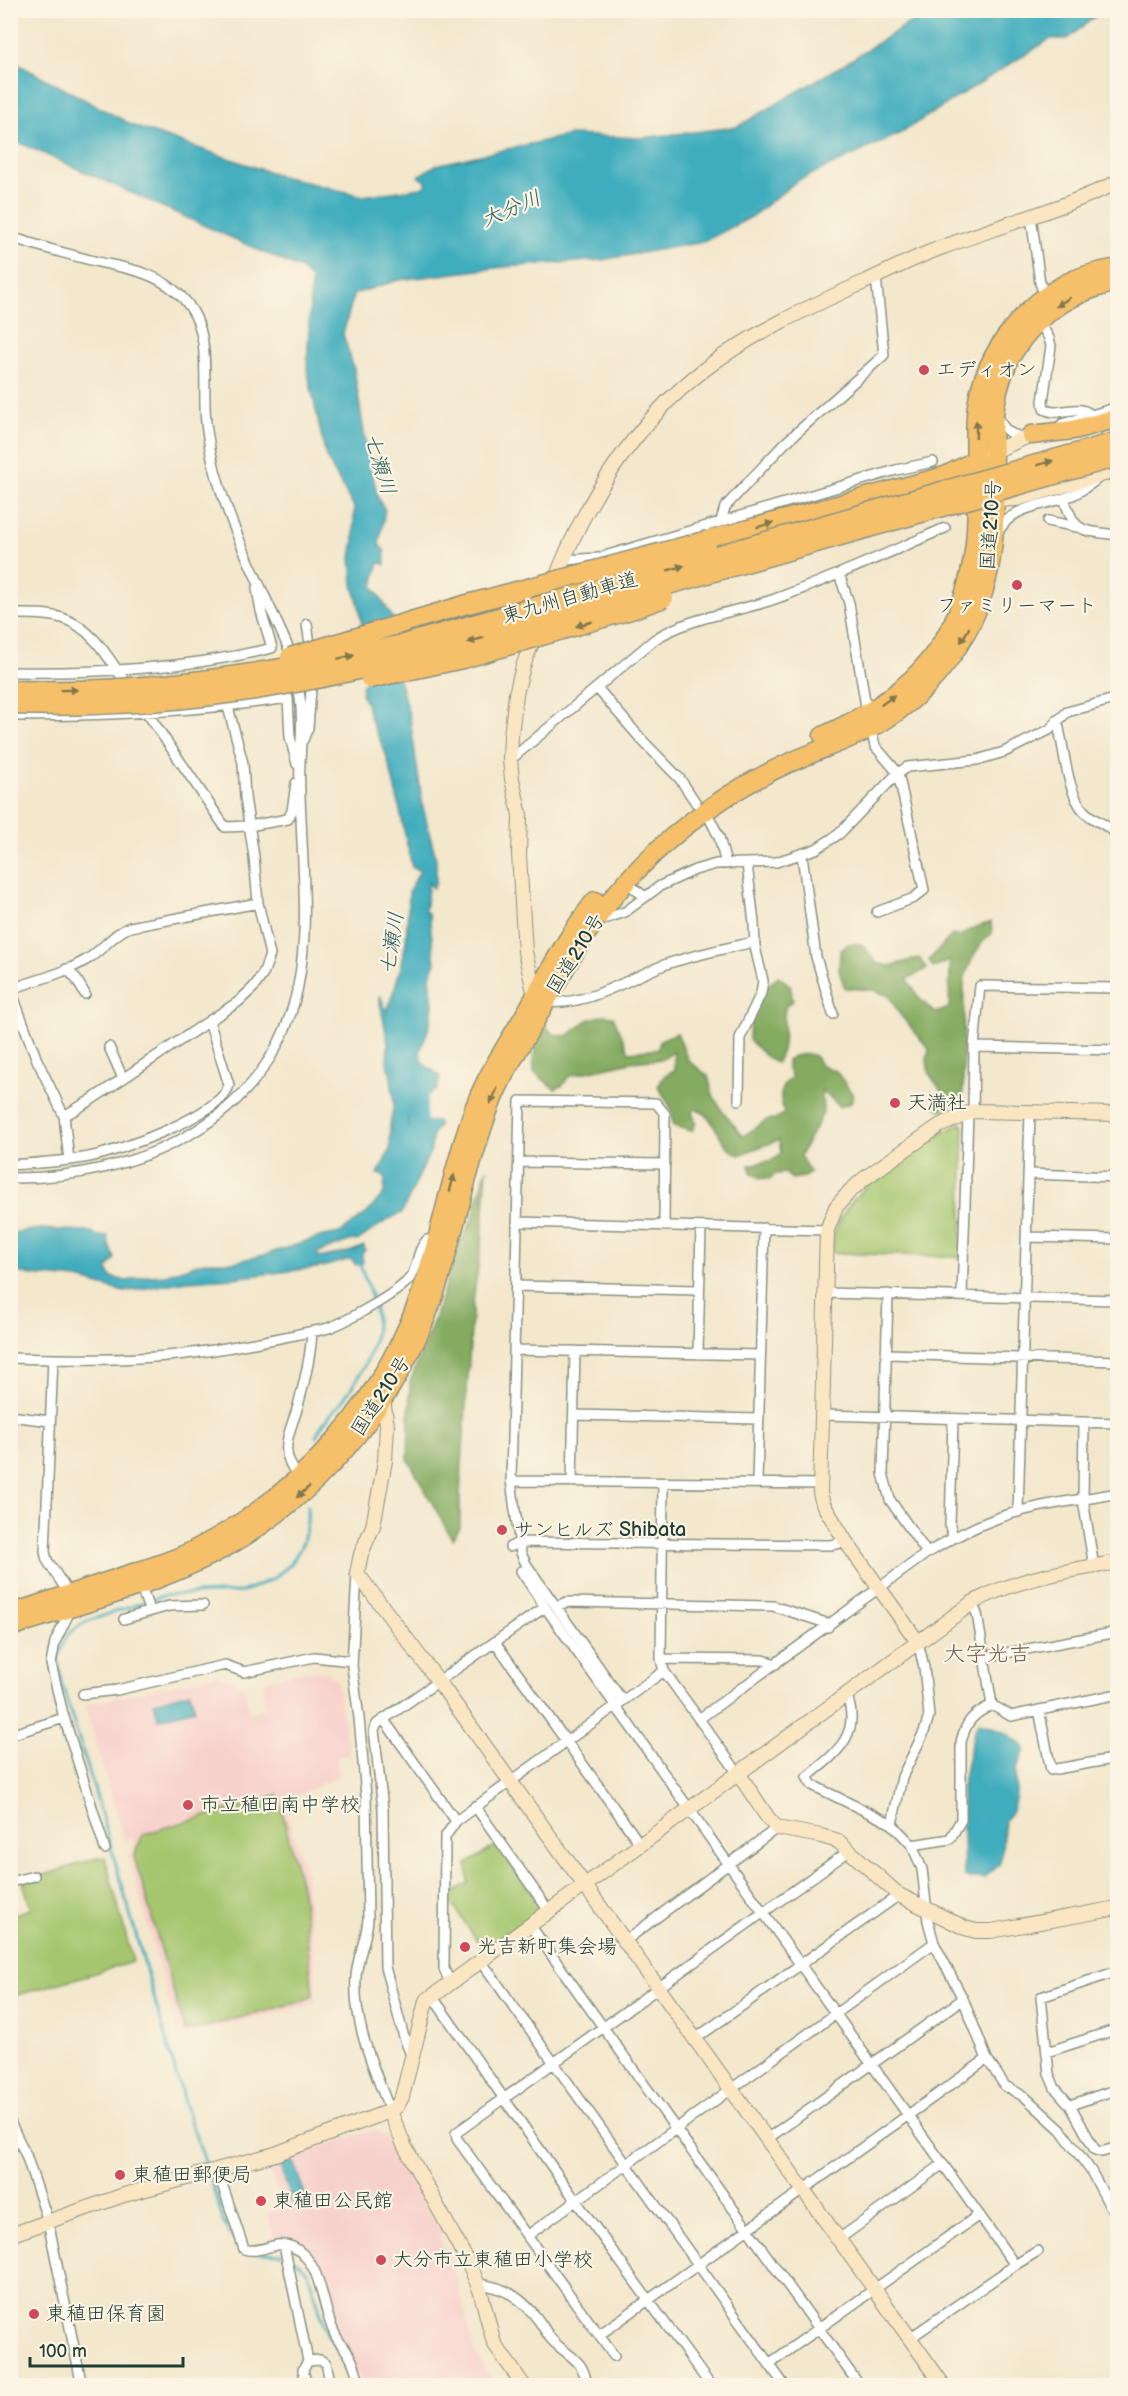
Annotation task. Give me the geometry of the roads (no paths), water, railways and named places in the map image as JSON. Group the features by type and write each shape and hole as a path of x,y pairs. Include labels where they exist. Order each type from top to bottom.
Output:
{"highway":[{"name":"国道210号","path":"976,466 977,403 987,370 1013,328 1045,297 1073,280 1118,268"},
{"name":"国道210号","path":"10,1614 70,1600 145,1598 209,1556 253,1531 310,1486 337,1459 384,1400 413,1346 431,1303 492,1102 577,926 614,878 649,842 701,807 868,722 926,665 958,612 985,541 994,451 996,402 1010,358 1039,321 1063,301 1079,293 1118,282"},
{"path":"1027,436 1073,430 1118,418"},
{"name":"東九州自動車道","path":"10,690 137,687 216,679 289,668 407,644 1118,441"},
{"name":"東九州自動車道","path":"10,705 143,707 303,681 414,657 1118,457"},
{"path":"143,707 229,699 414,671 631,610 679,591 724,565 931,498 989,496 986,475 976,466 939,469 708,540 464,605 216,679"},
{"path":"931,498 952,501 967,509 985,541"},
{"name":"国道210号","path":"10,1627 194,1550 238,1525 281,1493 339,1437 379,1382 419,1299 475,1107 490,1074 540,999 626,882 701,807"}],"street":[{"path":"754,942 688,957 598,994 561,1003 540,999 525,952 519,855 520,815 510,760 513,711 519,679 563,560 592,503 632,443 657,413 706,368 745,343 808,309 941,247 1031,216 1118,182"},
{"path":"1031,216 1040,283 1045,297"},
{"path":"10,237 96,262 142,272 175,290 188,304 196,320 205,348 204,409 212,455 228,513 288,647 299,689 302,710 301,744 290,816 284,820 249,826 229,828 223,825 95,640 69,621 50,615 10,614"},
{"path":"721,521 724,507 785,443 884,355 876,277"},
{"path":"1039,321 1051,346 1043,400 1044,409 1051,413 1084,410 1091,415"},
{"path":"996,402 999,421 1003,428 1016,436 1027,436"},
{"path":"976,466 994,451 1027,436 1118,407"},
{"path":"563,560 598,558 896,470 939,469"},
{"path":"989,496 1017,499 1111,472"},
{"path":"985,541 1013,514 1076,493 1111,472"},
{"path":"1064,498 1071,520 1077,527"},
{"path":"1048,521 1118,535"},
{"path":"510,760 655,639 668,631 683,624 771,600 839,574 945,528"},
{"path":"839,574 849,603 868,722 876,746 898,773 924,890 914,898 877,912"},
{"path":"10,672 117,669 181,664 243,655 272,648 261,611 256,579"},
{"path":"301,744 308,728 312,686 307,624"},
{"path":"597,688 641,739 680,779 701,807 719,837 726,864"},
{"path":"10,716 143,707 228,707 288,698 290,737 298,764 304,883 301,965 289,1021 267,1063 225,1110 200,1129 163,1148 120,1164 97,1170 48,1177 10,1178"},
{"path":"596,921 626,912 660,886 695,870 726,864 777,862 802,855 834,838 898,773 912,766 977,760 1005,752 1045,732 1062,715 1078,708 1118,698"},
{"path":"64,1116 209,1022 249,993 268,964 270,950 258,903 244,797 243,763 228,707"},
{"path":"1057,720 1064,740 1065,765 1082,809 1109,826 1118,836"},
{"path":"1109,826 1118,820"},
{"path":"802,855 816,957 833,1014"},
{"path":"739,1100 740,1038 761,993 763,981 754,942 747,864"},
{"path":"626,882 645,897"},
{"path":"69,1160 64,1116 37,1060 11,988 88,959 102,949 116,934 130,927 258,903"},
{"path":"66,969 75,977 85,994"},
{"path":"962,1296 970,1112 980,986 1118,988"},
{"path":"10,1165 69,1160 108,1152 164,1132 199,1114 226,1093 229,1088 229,1081 209,1022"},
{"path":"109,1047 121,1074"},
{"path":"974,1047 1118,1050"},
{"path":"664,1226 665,1114 657,1104 520,1101 512,1481 521,1553 526,1564 689,1809 1015,2265"},
{"path":"892,1824 902,1777 924,1732 928,1716 924,1667 918,1642 846,1542 823,1504 820,1493 826,1230 836,1207 850,1191 939,1126 970,1112 1118,1114"},
{"path":"1018,1512 1030,1112"},
{"path":"519,1162 665,1164"},
{"path":"1028,1174 1118,1177"},
{"path":"518,1222 826,1230"},
{"path":"698,1354 701,1227"},
{"path":"757,1483 764,1228"},
{"path":"1026,1237 1118,1239"},
{"path":"10,1358 120,1359 167,1356 228,1347 342,1323 403,1284 412,1273 421,1246 427,1240 436,1240"},
{"path":"516,1286 699,1290"},
{"path":"825,1293 1118,1300"},
{"path":"888,1294 883,1473 890,1500 927,1553"},
{"path":"299,1477 288,1458 287,1437 300,1400 312,1331"},
{"path":"514,1350 760,1355"},
{"path":"572,1482 575,1351"},
{"path":"888,1354 1118,1361"},
{"path":"53,1359 46,1556 70,1600 51,1656 52,1672 105,1849"},
{"path":"379,1382 388,1430 385,1461 373,1526 361,1554 357,1573 352,1661 361,1737 367,1842 368,1928 356,1974 360,2026 404,2145 463,2251 478,2284 494,2343 524,2385"},
{"path":"823,1415 1118,1423"},
{"path":"10,1416 50,1421"},
{"path":"573,1416 759,1419"},
{"path":"953,1419 950,1526 953,1537"},
{"path":"1084,1422 1083,1500 1094,1567"},
{"path":"512,1481 821,1484"},
{"path":"663,1482 661,1659 664,1671 777,1828 838,1841 899,1895 976,1931 991,1931 1118,1908"},
{"path":"699,1719 881,1589 927,1553 953,1537 1018,1512 1118,1493"},
{"path":"510,1547 520,1542 830,1545 846,1542"},
{"path":"10,2235 124,2195 275,2154 390,2111 400,2100 423,2006 432,1996 972,1603 1018,1584 1118,1562"},
{"path":"521,1571 545,1607 619,1703"},
{"path":"357,1573 439,1682 944,2385"},
{"path":"124,1619 145,1598 169,1605 204,1605"},
{"path":"556,1606 567,1602 773,1606 823,1622 828,1627"},
{"path":"972,1603 977,1614 986,1657 992,1705"},
{"path":"411,2055 404,2037 386,1967 383,1809 374,1730 377,1724 545,1607"},
{"path":"986,1657 1118,1632"},
{"path":"495,1642 640,1844"},
{"path":"83,1694 117,1690 225,1665 244,1672 314,1657 352,1661"},
{"path":"661,1659 763,1660 776,1664"},
{"path":"450,1983 444,1969 445,1837 456,1821 475,1806 664,1671"},
{"path":"992,1705 1011,1716 1118,1694"},
{"path":"846,1695 850,1703 851,1731 842,1746 807,1777 812,1785 892,1824 912,1845 922,1869 934,1943 963,1999 987,2059 1005,2086 1025,2097 1061,2130 1091,2170 1110,2206 1118,2211"},
{"path":"912,1845 950,1839 961,1820 961,1742 964,1730 970,1718 992,1705"},
{"path":"1039,1710 1051,1770 1118,1758"},
{"path":"10,1735 64,1718"},
{"path":"384,1720 456,1821"},
{"path":"475,1806 549,1911"},
{"path":"625,1941 777,1828"},
{"path":"614,2356 457,2139 456,2133 849,1851"},
{"path":"10,1881 34,1876"},
{"path":"695,2039 899,1895"},
{"path":"530,1925 860,2385"},
{"path":"527,2236 934,1943"},
{"path":"481,1961 785,2385"},
{"path":"1118,1971 1041,1997 1049,2074 1055,2088 1070,2105 1095,2150 1102,2152 1118,2147"},
{"path":"432,1996 576,2201 711,2385"},
{"path":"767,2139 963,1999"},
{"path":"1047,2052 1118,2029"},
{"path":"599,2335 987,2059"},
{"path":"1070,2105 1118,2089"},
{"path":"10,2122 26,2154 48,2221 82,2385"},
{"path":"839,2239 943,2164"},
{"path":"216,2169 244,2249 254,2250 284,2245 298,2250 313,2268 331,2326 352,2360 360,2385"},
{"path":"769,2364 979,2215"},
{"path":"284,2245 309,2361 303,2370 307,2385"},
{"path":"910,2338 1015,2265 1038,2252"},
{"path":"478,2284 502,2288 530,2310 551,2339 580,2363 587,2385"},
{"path":"309,2361 320,2360 326,2363 331,2385"}],"water":[{"name":"大分川","path":"928,11 1102,11 1067,39 1050,39 897,135 797,181 751,217 703,242 602,260 503,267 399,280 354,294 343,334 354,369 370,470 379,501 385,509 379,545 385,551 385,565 379,562 373,586 394,620 397,672 410,718 423,807 436,859 436,883 433,888 429,882 425,911 429,914 435,963 430,976 433,1005 430,1024 420,1052 424,1064 440,1076 437,1090 415,1105 411,1110 408,1123 409,1130 414,1129 417,1123 437,1121 439,1126 433,1133 431,1150 402,1213 357,1241 352,1240 317,1253 319,1258 364,1246 363,1263 356,1265 351,1259 322,1267 187,1281 124,1292 78,1279 11,1271 11,1233 40,1229 88,1231 98,1236 108,1236 115,1258 107,1269 111,1277 127,1281 146,1276 165,1275 203,1262 234,1262 264,1255 323,1236 340,1233 368,1212 384,1193 385,1176 378,1174 390,1149 390,1125 394,1104 387,1063 388,1042 380,995 387,1012 406,942 409,891 420,871 412,867 386,753 361,694 363,684 369,677 359,606 353,585 351,557 354,539 354,508 326,457 307,369 311,279 301,269 11,139 10,58 136,127 281,176 363,196 422,188 427,183 418,176 436,165 570,135 640,138 737,127 846,63"},
{"path":"190,1692 195,1709 158,1719 154,1702"},
{"path":"978,1723 1004,1732 1022,1745 1025,1750 1016,1770 1016,1796 1012,1811 1005,1820 999,1865 984,1878 968,1878 964,1875 962,1787 974,1731"},
{"path":"293,2161 306,2197 292,2202 280,2166"}],"waterway":[{"name":"七瀬川","path":"418,1146 418,1102 422,1078"},
{"path":"316,1437 363,1369 375,1334 375,1310 359,1261"},
{"path":"207,2167 187,2112 61,1682 58,1657 67,1635 85,1622 165,1595 242,1592 273,1579 291,1564 303,1543 308,1506"},
{"path":"210,2176 229,2234 240,2246"},
{"path":"260,2253 283,2254"},
{"path":"289,2257 308,2272 327,2334 340,2353 353,2386"}],"place":[{"name":"エディオン","path":"924,370"},
{"name":"ファミリーマート","path":"1017,585"},
{"name":"天満社","path":"895,1103"},
{"name":"サンヒルズ Shibata","path":"502,1530"},
{"name":"市立稙田南中学校","path":"188,1805"},
{"name":"光吉新町集会場","path":"465,1947"},
{"name":"東稙田郵便局","path":"120,2175"},
{"name":"東稙田公民館","path":"261,2201"},
{"name":"大分市立東稙田小学校","path":"381,2260"},
{"name":"東稙田保育園","path":"34,2314"}],"district":[{"name":"大字光吉","path":"987,1654"}]}
